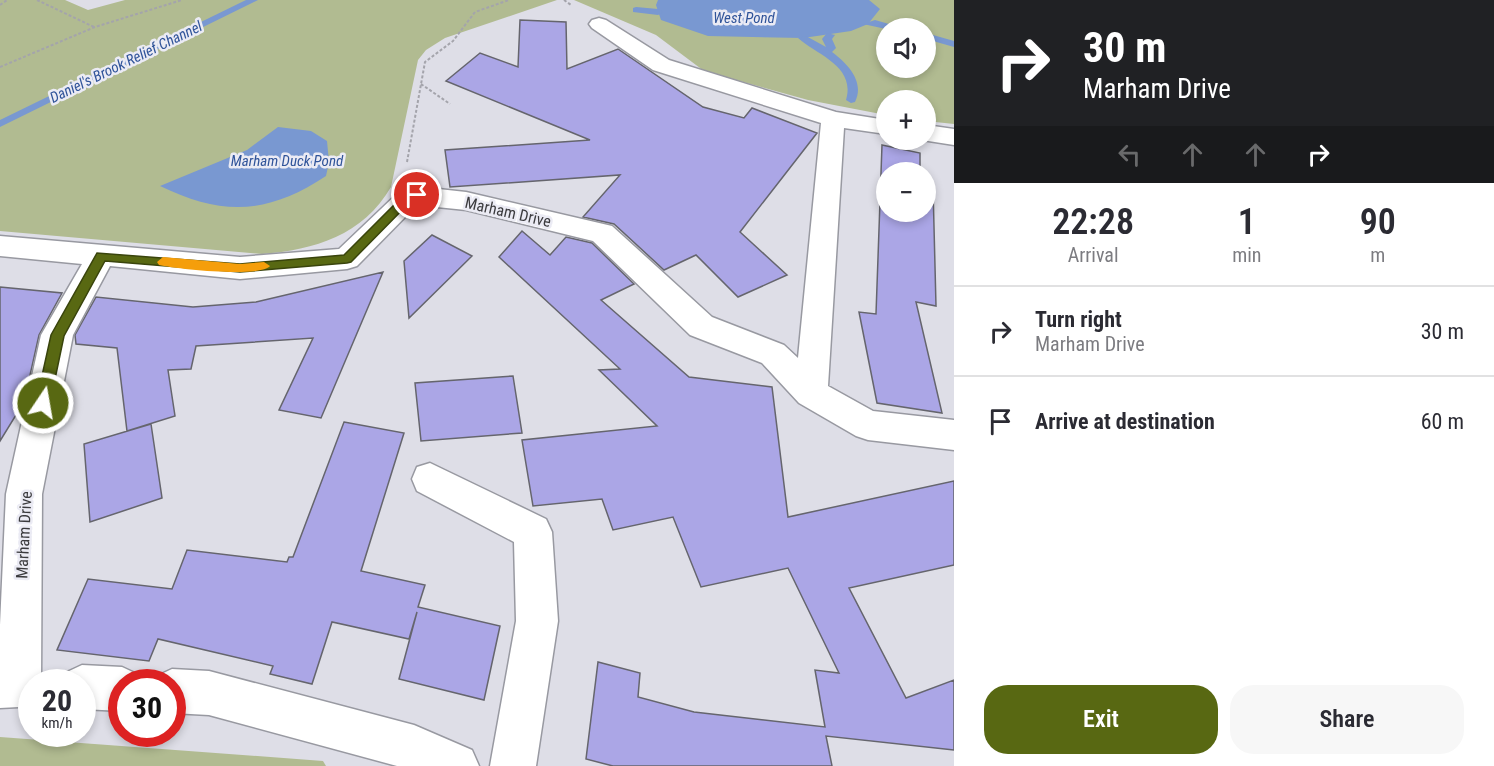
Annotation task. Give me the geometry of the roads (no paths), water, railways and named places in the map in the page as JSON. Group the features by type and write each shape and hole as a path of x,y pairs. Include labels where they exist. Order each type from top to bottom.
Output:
{"street":[{"path":"599,24 661,65 833,119 876,125"},
{"path":"811,393 833,119"},
{"path":"936,134 954,137"},
{"name":"Marham Drive","path":"17,685 24,494 57,335 101,256 240,268 347,259 411,195 466,201 602,233 701,326 773,354 811,393 868,425 954,435"},
{"path":"0,246 101,256"},
{"path":"430,479 533,532 537,621 513,766"},
{"path":"186,692 209,693 414,748 456,766"}],"water":[{"name":"West Pond","path":"658,0 869,0 880,9 868,24 851,31 803,38 708,36 661,20 656,5"},
{"name":"Marham Duck Pond","path":"278,127 311,131 327,141 329,162 326,176 284,198 244,207 204,203 160,186 247,150"}],"waterway":[{"name":"Daniel's Brook Relief Channel","path":"0,124 253,0"},
{"path":"636,10 658,12"},
{"path":"868,24 876,23"},
{"path":"826,52 831,48 827,39 830,35"},
{"path":"803,38 826,52"},
{"path":"936,39 954,44"},
{"path":"826,52 848,73 853,86 851,100"}]}
